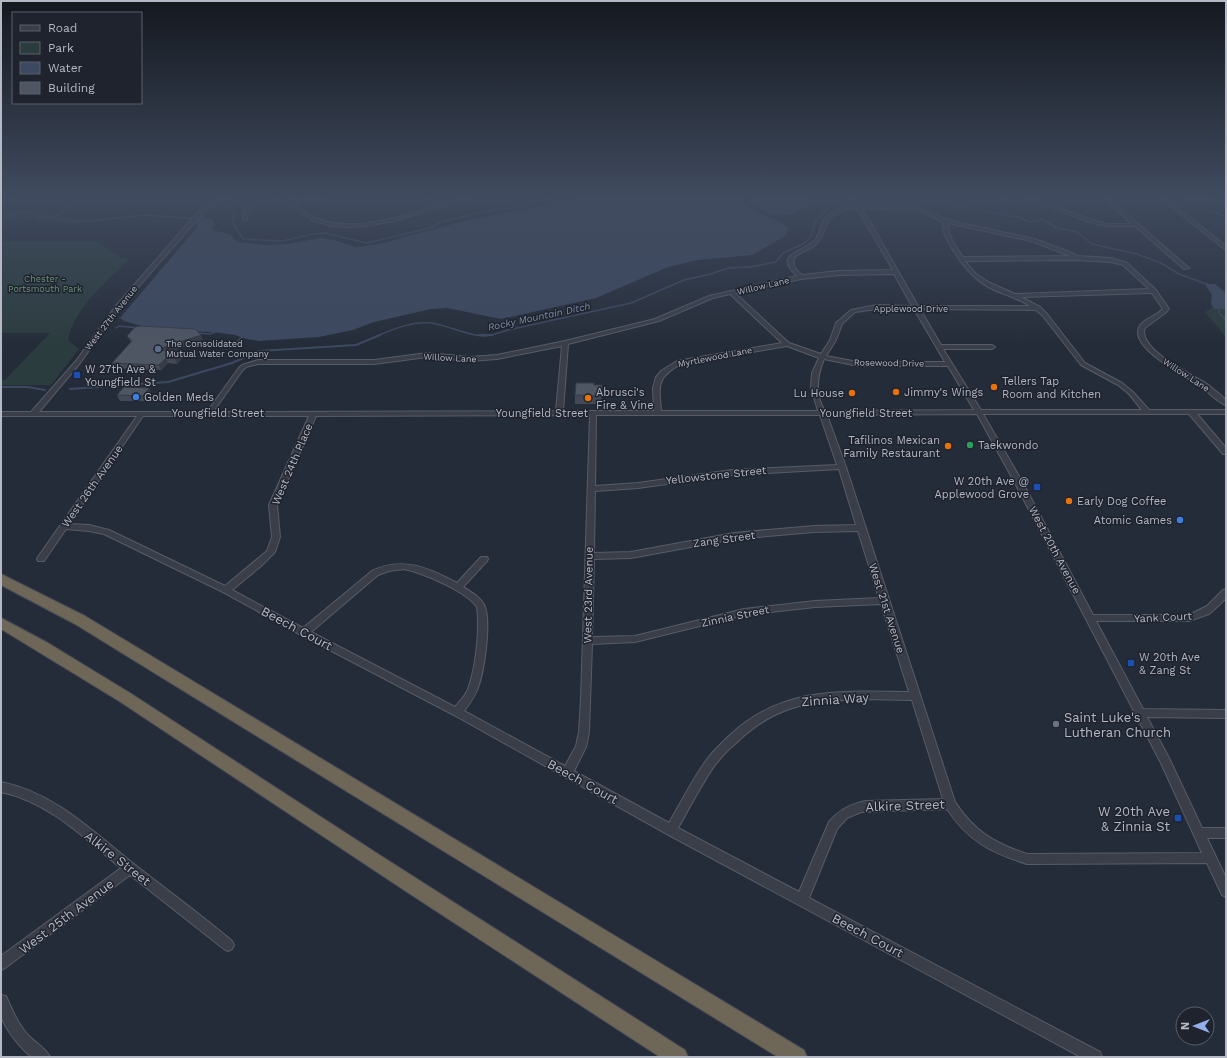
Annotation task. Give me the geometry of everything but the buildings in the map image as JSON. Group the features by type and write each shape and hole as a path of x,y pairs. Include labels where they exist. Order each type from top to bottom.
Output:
{"highway":[{"path":"1,579 80,620 797,1057"},
{"path":"1,623 42,646 187,738 340,839 678,1057"}],"street":[{"name":"West 27th Avenue","path":"34,413 78,362 117,308 170,247"},
{"name":"Willow Lane","path":"209,413 240,370 244,366 258,362 374,362 427,355 463,359 485,359 566,343 658,320 710,297 801,277 791,266 790,261 792,257 808,247"},
{"name":"West 20th Avenue","path":"881,247 938,347 979,413 1019,483 1141,713 1226,891"},
{"path":"955,247 978,278 1038,308 1082,364 1120,384 1148,413"},
{"name":"Willow Lane","path":"1055,247 1077,258 1111,260 1125,264 1154,291 1164,303 1166,309 1162,314 1144,327 1141,333 1144,340 1164,361 1202,385 1226,403"},
{"path":"1162,247 1186,268"},
{"path":"963,259 1077,258"},
{"path":"801,277 826,274 895,272"},
{"path":"1013,295 1062,295 1107,291 1154,291"},
{"name":"Rosewood Drive","path":"732,293 787,344 822,357 858,364 949,364"},
{"name":"Applewood Drive","path":"823,413 815,396 813,380 815,373 822,357 833,340 839,322 853,311 877,307 1038,308"},
{"path":"559,413 566,343"},
{"name":"Myrtlewood Lane","path":"658,413 656,386 658,377 670,366 679,362 787,344"},
{"path":"938,347 992,347"},
{"name":"Youngfield Street","path":"1,414 1226,412"},
{"name":"West 26th Avenue","path":"41,558 142,413"},
{"name":"West 24th Place","path":"226,590 271,552 276,537 272,505 314,413"},
{"name":"West 23rd Avenue","path":"567,773 581,747 584,732 593,413"},
{"name":"West 21st Avenue","path":"823,413 842,467 950,804"},
{"path":"1192,413 1225,450"},
{"name":"Yellowstone Street","path":"591,489 617,488 717,474 770,469 842,467"},
{"name":"Beech Court","path":"63,526 89,528 106,532 226,590 304,633 457,712 671,830 1094,1057"},
{"name":"Zang Street","path":"589,556 631,555 734,536 814,529 861,528"},
{"path":"457,588 484,559"},
{"path":"304,633 375,573 392,567 405,566 415,568 457,588 476,599 481,606 482,623 477,674 472,691 457,712"},
{"name":"Yank Court","path":"1091,618 1189,618 1201,615 1212,609 1226,592"},
{"name":"Zinnia Street","path":"587,641 635,639 744,612 815,604 884,601"},
{"name":"Zinnia Way","path":"671,830 710,763 738,732 756,718 779,706 815,698 844,696 915,696"},
{"path":"1141,713 1226,714"},
{"name":"Alkire Street","path":"1,787 18,790 36,797 63,815 228,945"},
{"name":"Alkire Street","path":"802,900 833,826 838,818 854,807 950,804 965,825 980,839 1001,851 1027,859 1211,858"},
{"path":"1199,833 1226,833"},
{"name":"West 25th Avenue","path":"1,964 130,868"},
{"path":"1,1001 17,1034 32,1050 43,1057"}],"green space":[{"name":"Chester - Portsmouth Park","path":"1,247 106,247 121,258 129,259 101,286 77,316 68,340 79,349 51,385 1,385 1,380 5,380 50,333 1,333"},
{"path":"1226,299 1226,337 1205,312"}],"water":[{"path":"180,247 765,247 752,255 697,260 668,267 596,298 501,319 447,308 431,309 374,322 353,330 319,337 259,341 235,335 213,332 179,331 142,326 124,321 120,318"},
{"path":"1205,284 1215,284 1226,293 1226,309 1215,309 1211,305 1212,295"}],"waterway":[{"name":"Rocky Mountain Ditch","path":"490,335 631,303 684,280 711,274 728,268 750,267 776,262 783,253 796,247"},
{"path":"1107,247 1137,254 1161,263 1179,274 1212,286"},
{"path":"1220,306 1219,313 1226,320"},
{"name":"Rocky Mountain Ditch","path":"377,336 403,326 417,323 437,324 478,336 490,335"},
{"path":"116,328 119,326 139,328"},
{"path":"197,333 210,334 215,332"},
{"name":"Rocky Mountain Ditch","path":"70,389 168,382 232,363 259,351 356,345 380,335"},
{"name":"Rocky Mountain Ditch","path":"479,335 490,335"},
{"path":"236,347 236,343 242,337"},
{"name":"Rocky Mountain Ditch","path":"1,387 27,387 45,390"}],"place":[{"name":"The Consolidated Mutual Water Company","path":"158,349"},
{"name":"W 27th Ave & Youngfield St","path":"77,375"},
{"name":"Tellers Tap Room and Kitchen","path":"994,387"},
{"name":"Jimmy's Wings","path":"896,392"},
{"name":"Lu House","path":"852,393"},
{"name":"Golden Meds","path":"136,397"},
{"name":"Abrusci's Fire & Vine","path":"588,398"},
{"name":"Taekwondo","path":"970,445"},
{"name":"Tafilinos Mexican Family Restaurant","path":"948,446"},
{"name":"W 20th Ave @ Applewood Grove","path":"1037,487"},
{"name":"Early Dog Coffee","path":"1069,501"},
{"name":"Atomic Games","path":"1180,520"},
{"name":"W 20th Ave & Zang St","path":"1131,663"},
{"name":"Saint Luke's Lutheran Church","path":"1056,724"},
{"name":"W 20th Ave & Zinnia St","path":"1178,818"}]}
